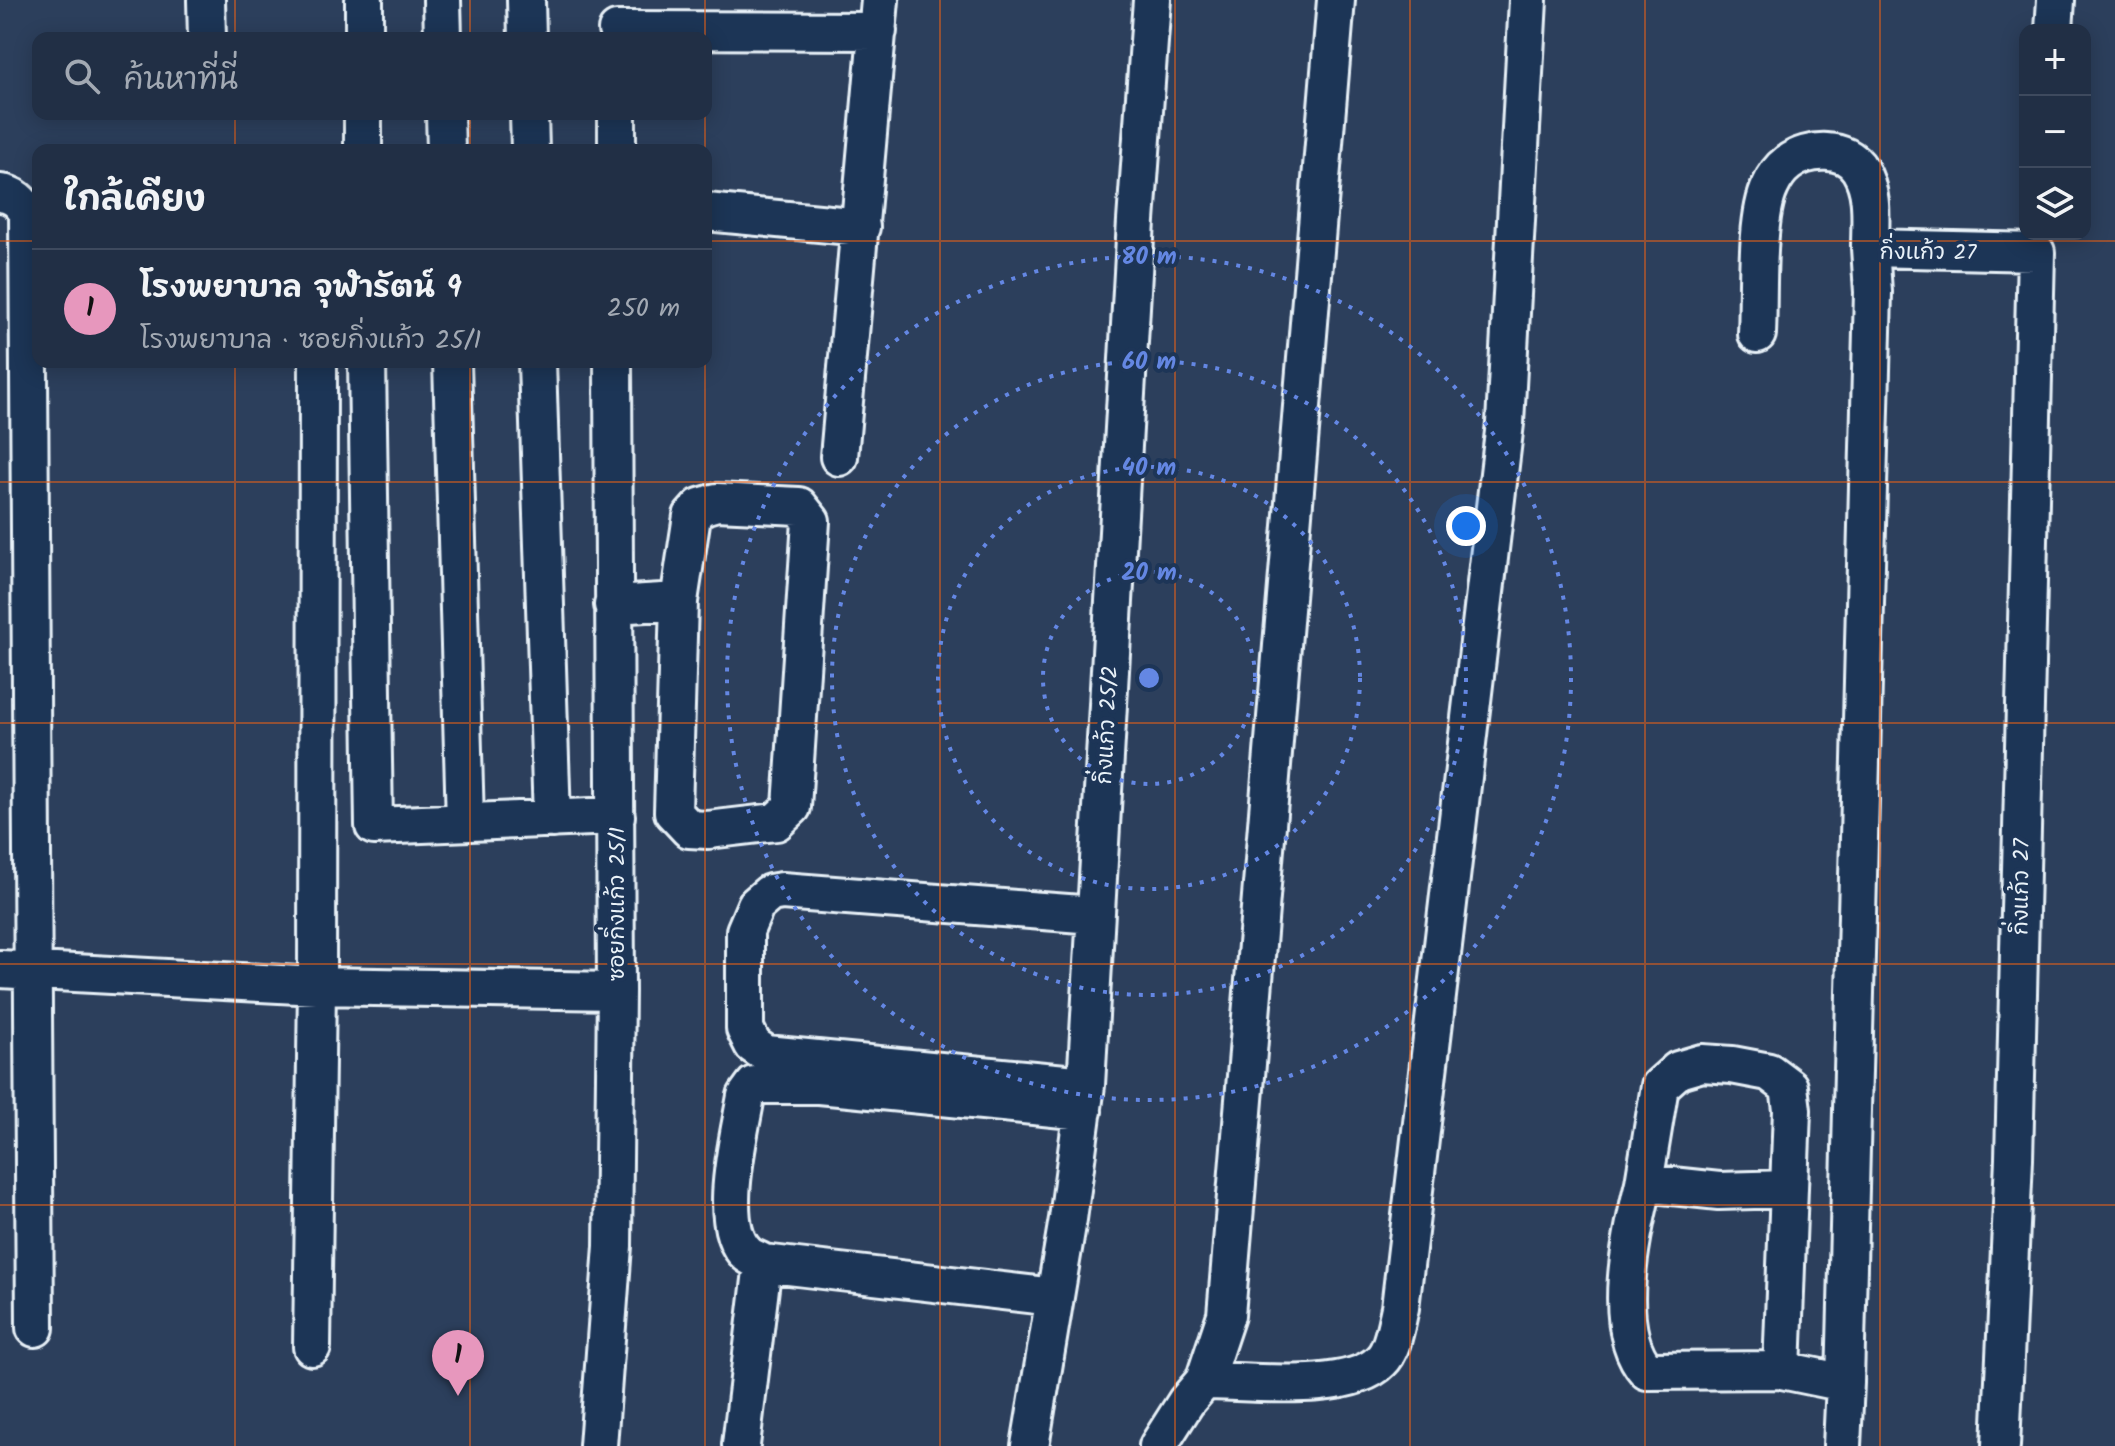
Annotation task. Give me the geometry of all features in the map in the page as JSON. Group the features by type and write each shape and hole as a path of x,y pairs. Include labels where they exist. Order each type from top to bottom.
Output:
{"street":[{"path":"206,0 207,32"},
{"path":"364,0 364,32"},
{"path":"442,0 443,32"},
{"path":"526,0 527,32"},
{"name":"กิ่งแก้ว 25/2","path":"1030,1446 1085,1098 1136,221 1152,0"},
{"path":"1158,1446 1186,1402 1204,1381 1226,1315 1336,0"},
{"path":"1204,1381 1334,1382 1366,1373 1384,1360 1397,1321 1505,423 1528,0"},
{"path":"2054,24 2056,0"},
{"path":"617,23 879,16 839,457"},
{"path":"363,120 363,144"},
{"path":"445,120 446,144"},
{"path":"529,120 530,144"},
{"path":"617,120 617,144"},
{"path":"1757,334 1762,208 1775,178 1791,160 1810,153 1827,152 1845,155 1859,167 1870,193 1870,248"},
{"path":"0,193 8,193 20,201 28,213 16,970 35,1328"},
{"path":"712,213 861,227"},
{"name":"กิ่งแก้ว 27","path":"1842,1446 1873,292 1870,248 2036,243 2014,1159 2001,1446"},
{"path":"312,1347 317,986 318,368"},
{"path":"367,368 374,826 616,816"},
{"path":"452,368 465,822"},
{"path":"537,368 552,819"},
{"name":"ซอยกิ่งแก้ว 25/1","path":"598,1446 613,1246 616,816 613,368"},
{"path":"717,502 799,506 811,521 795,790 792,807 776,822 708,830 689,829 673,812 679,601 692,516 700,507 717,502"},
{"path":"613,605 679,601"},
{"path":"1085,1098 766,1054 753,1045 745,1029 745,931 756,905 770,893 782,891 1094,915"},
{"path":"16,970 317,986 616,991"},
{"path":"1782,1370 1792,1110 1789,1087 1769,1072 1732,1065 1702,1063 1678,1070 1660,1086 1644,1183 1632,1233 1627,1288 1629,1331 1639,1362 1647,1371 1782,1370 1845,1383"},
{"path":"1054,1297 763,1263 746,1253 735,1231 730,1204 746,1096 754,1085 819,1085 1085,1098"},
{"path":"1644,1183 1719,1191 1789,1189"},
{"path":"741,1445 763,1263"}],"place":[{"name":"โรงพยาบาล จุฬารัตน์ 9","path":"458,1396"}]}
